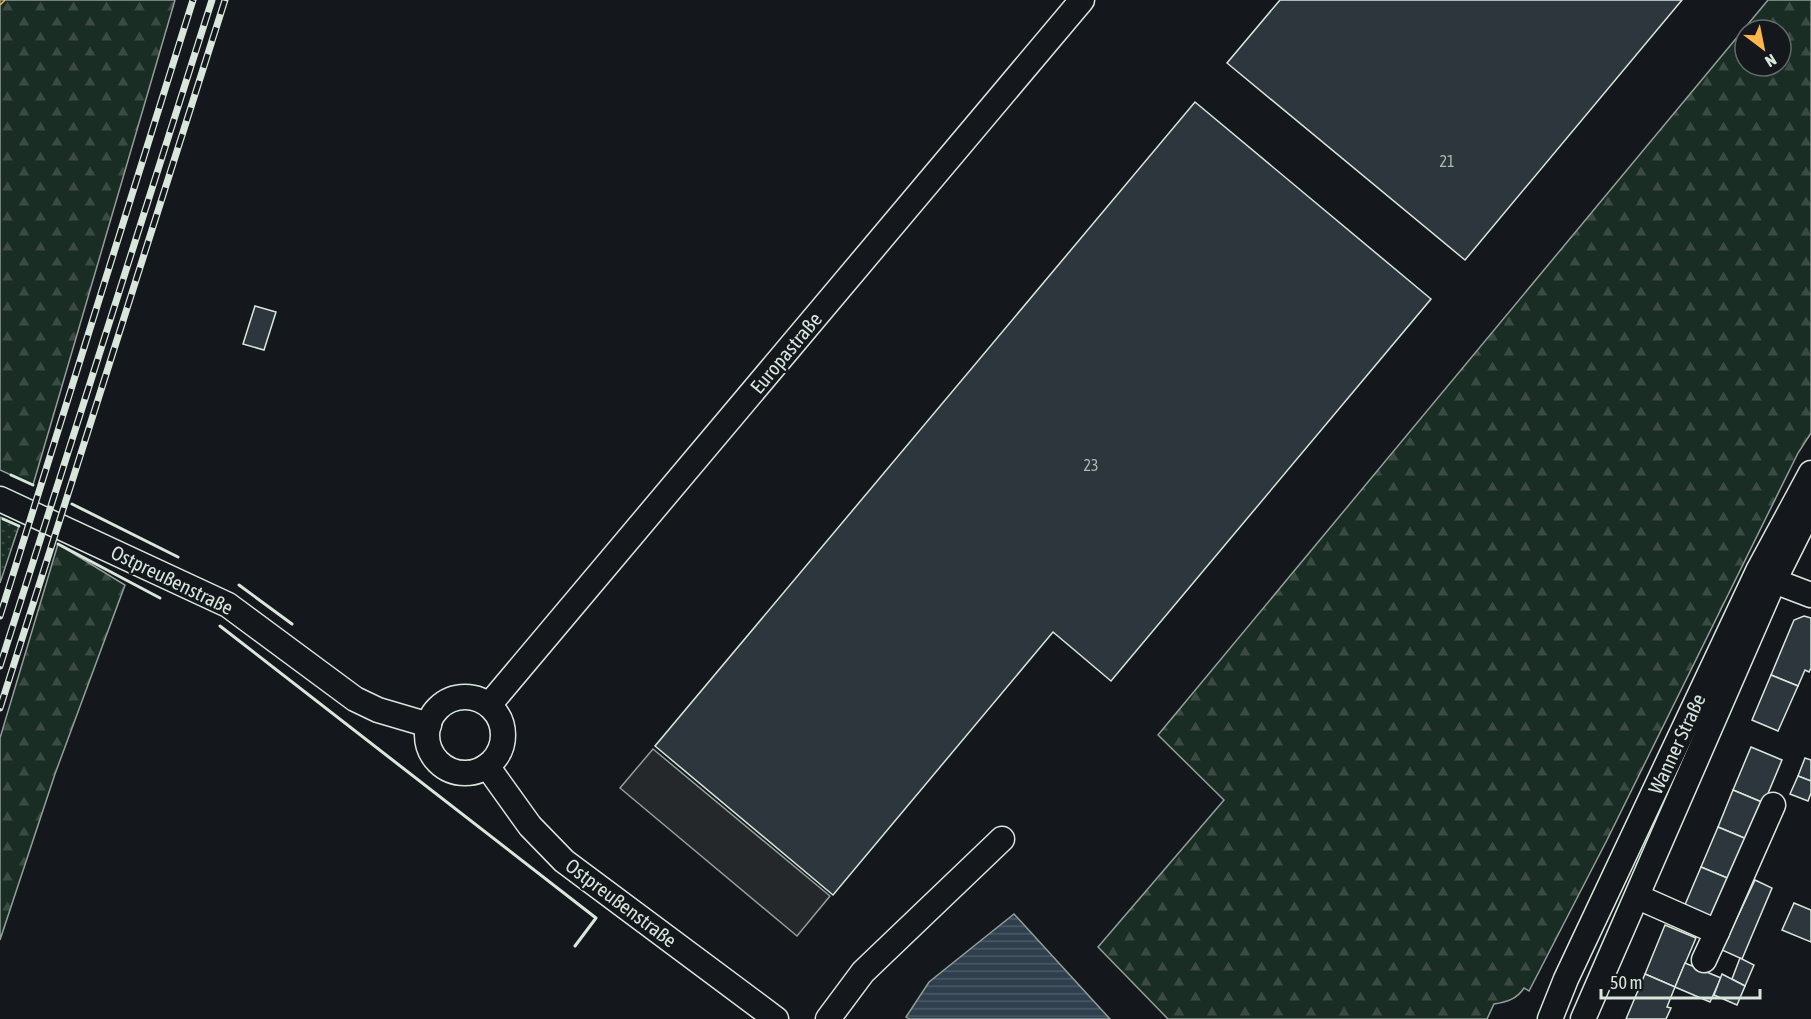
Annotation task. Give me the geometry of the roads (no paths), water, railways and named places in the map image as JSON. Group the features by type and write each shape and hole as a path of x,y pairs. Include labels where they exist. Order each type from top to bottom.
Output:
{"street":[{"name":"Europastraße","path":"489,705 1082,0"},
{"name":"Wanner Straße","path":"1583,1019 1638,897 1766,576 1811,473"},
{"name":"Ostpreußenstraße","path":"0,499 228,605 355,699 378,710 429,725"},
{"name":"Wanner Straße","path":"1550,1019 1571,968 1766,576 1811,507"},
{"path":"1766,576 1811,595"},
{"path":"469,697 489,705 502,722 504,732 500,753 487,766 473,773 461,774 450,771 440,764 432,754 428,743 429,725 437,710 446,702 457,698 469,697"},
{"name":"Ostpreußenstraße","path":"487,766 530,826 564,861 776,1019"},
{"path":"1704,960 1773,805"},
{"path":"828,1019 863,972 1002,839"},
{"path":"1638,897 1717,932"}],"water":[{"path":"1014,914 1110,1019 909,1019 906,1017 929,982"}],"railway":[{"path":"0,616 193,0"},
{"path":"0,666 212,0"},
{"path":"0,708 225,0"}]}
